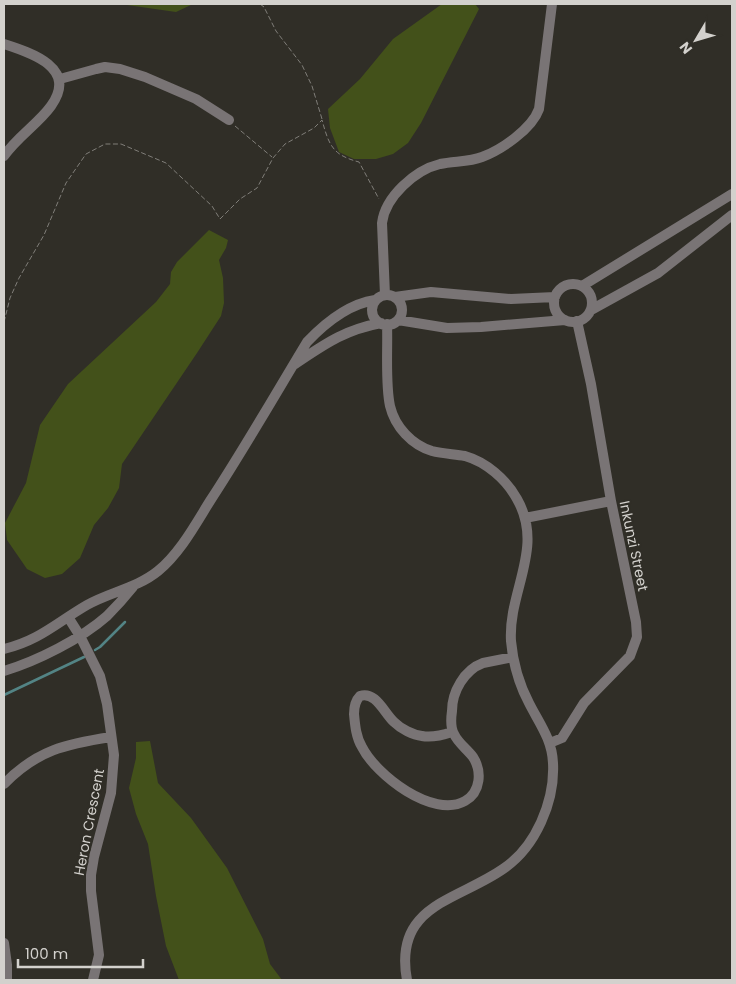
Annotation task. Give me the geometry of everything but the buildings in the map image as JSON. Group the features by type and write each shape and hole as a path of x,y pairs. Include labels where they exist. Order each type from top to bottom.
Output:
{"street":[{"path":"398,320 402,308 390,296 381,237 383,214 406,184 425,169 439,164 482,158 516,137 536,117 539,109 552,4"},
{"path":"4,44 39,57 50,65 60,79 57,94 51,105 4,155"},
{"path":"60,79 105,67 120,70 145,77 196,99 229,120"},
{"path":"582,286 732,194"},
{"path":"591,310 658,273 732,214"},
{"path":"294,364 335,338 352,330 398,320 447,328 565,320 578,321 588,315 591,310 592,299 587,289 582,286 566,285 555,297 554,302 557,312 565,320"},
{"path":"4,649 21,645 41,636 89,604 134,586 158,571 170,559 191,531 307,342 320,329 349,309 364,302 390,296 431,292 504,299 555,297"},
{"path":"375,300 372,313 377,320 384,324"},
{"name":"Inkunzi Street","path":"550,744 562,738 577,710 626,661 635,646 637,638 636,622 611,501 578,321"},
{"path":"384,324 390,405 399,427 419,445 432,451 465,456 488,466 508,485 516,497 525,518 528,539 527,556 512,623 513,657 520,684 529,704 546,732 553,762 550,796 538,830 527,846 505,868 436,905 416,925 405,950 407,980"},
{"path":"525,518 611,501"},
{"path":"4,671 34,660 80,636 107,616 134,586"},
{"name":"Heron Crescent","path":"68,617 100,676 107,704 110,737 114,755 111,793 91,875 99,962 93,980"},
{"path":"452,732 441,736 421,736 404,730 395,723 373,698 364,695 360,696 355,704 354,719 358,739 369,759 381,772 405,790 439,805 457,804 472,795 478,782 477,766 452,732 452,705 460,682 467,674 482,664 513,657"},
{"path":"4,784 33,761 57,748 110,737"},
{"path":"4,943 7,980"},
{"path":"99,962 103,980"}],"path":[{"path":"260,4 264,7 276,31 302,65 312,86 328,141 337,153 359,162 386,208"},
{"path":"229,120 273,158"},
{"path":"4,322 10,298 19,278 44,236 66,183 86,154 105,144 121,144 166,163 212,206 220,219 240,199 257,188 273,158 285,144 314,128 322,120"}],"green space":[{"path":"120,4 193,4 176,12"},
{"path":"442,4 475,4 479,9 421,123 408,143 393,154 376,159 354,159 339,152 330,128 328,109 360,79 393,39"},
{"path":"209,230 228,240 219,260 223,278 224,303 221,316 122,464 119,488 108,508 94,525 80,558 62,574 45,578 27,569 7,540 5,523 26,483 40,425 68,384 156,302 170,284 171,272 177,262"},
{"path":"150,741 158,783 191,818 227,868 263,939 270,964 282,980 179,980 166,946 148,844 136,814 129,788 136,758 136,742"}],"waterway":[{"path":"95,650 125,622"},
{"path":"4,695 84,657"}]}
